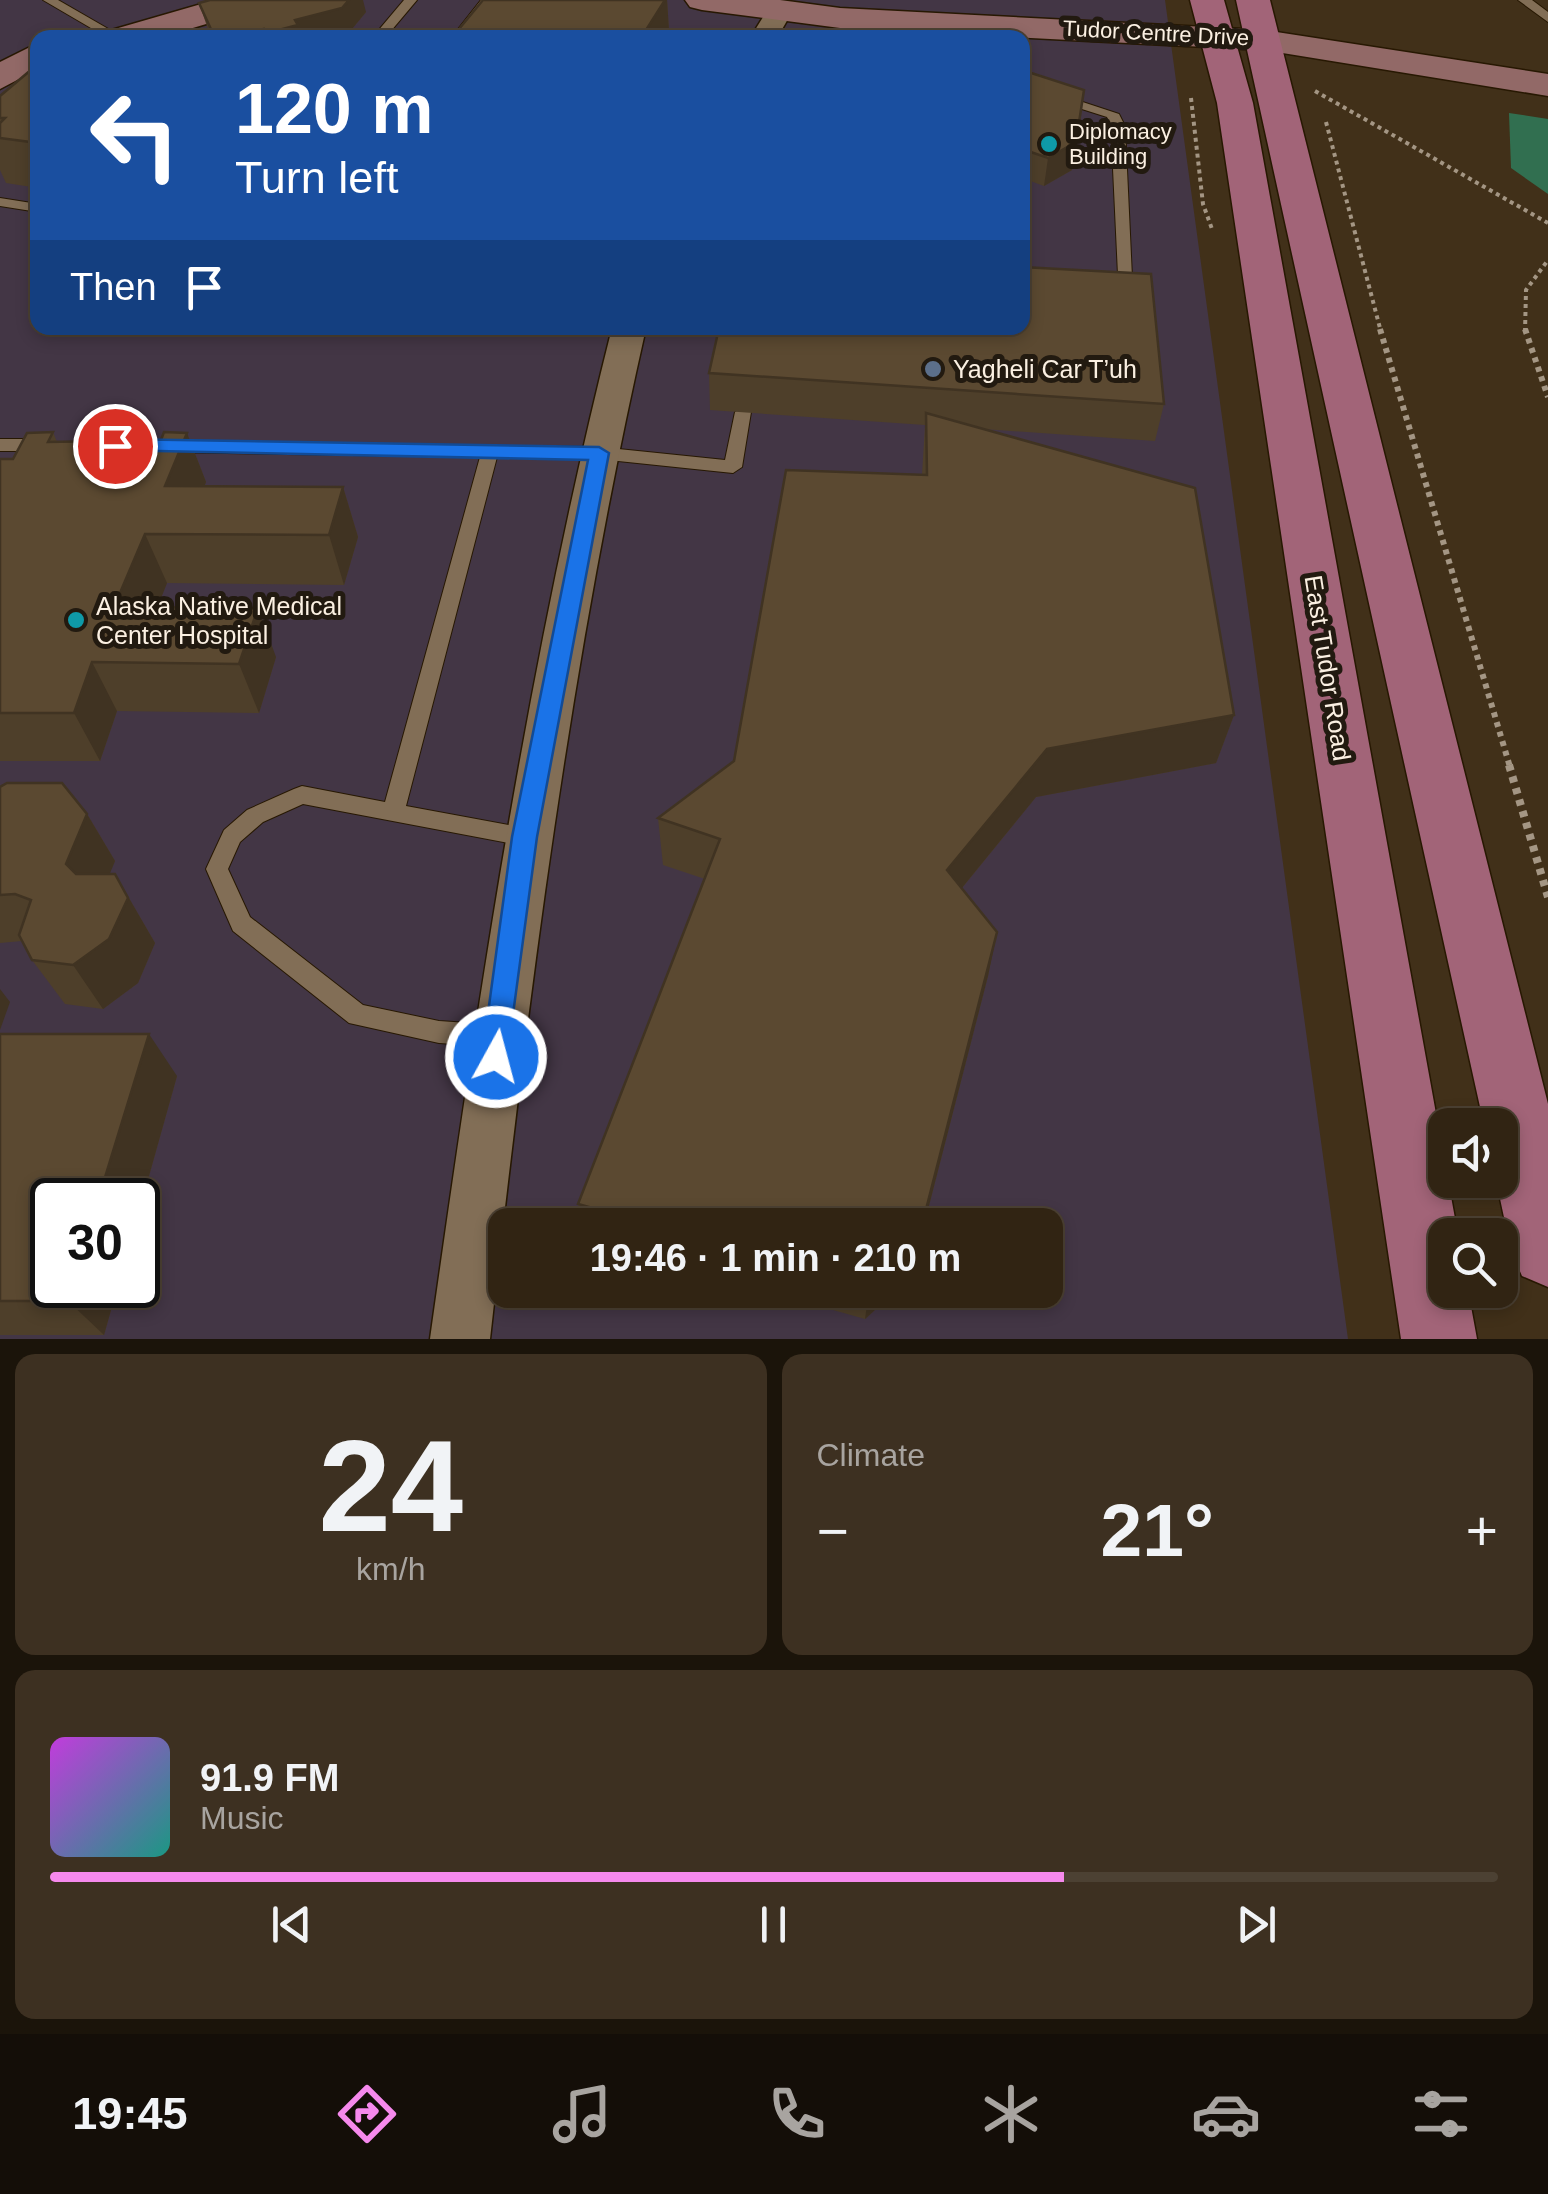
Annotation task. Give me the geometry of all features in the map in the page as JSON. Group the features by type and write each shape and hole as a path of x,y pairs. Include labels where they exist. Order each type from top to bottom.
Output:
{"main road":[{"name":"East Tudor Road","path":"1206,0 1241,47 1548,1250"},
{"name":"East Tudor Road","path":"1253,0 1241,47 1235,103 1439,1339"}],"street":[{"path":"107,30 169,0"},
{"path":"117,30 252,0"},
{"name":"Tudor Centre Drive","path":"691,6 840,30"},
{"name":"Tudor Centre Drive","path":"773,19 840,18 1006,30"},
{"name":"Tudor Centre Drive","path":"1030,32 1241,47 1548,85"},
{"name":"Tudor Centre Drive","path":"1030,45 1241,47 1548,98"},
{"path":"0,78 30,58"},
{"path":"0,116 30,92"},
{"path":"460,1339 524,837 599,453 626,335"}],"lane":[{"path":"48,0 93,30"},
{"path":"385,30 411,0"},
{"path":"463,30 487,0"},
{"path":"1524,0 1548,18"},
{"path":"1030,88 1112,114 1118,126 1127,303 1110,302"},
{"path":"0,202 30,207"},
{"path":"140,446 599,453 733,467 744,412"},
{"path":"0,444 66,445"},
{"path":"392,812 490,451"},
{"path":"498,1036 439,1032 356,1016 241,924 217,869 232,836 255,816 302,796 524,837"}],"path":[{"path":"1548,223 1314,88 1342,170 1381,333 1548,897"},
{"path":"1548,260 1524,284 1520,302 1526,340 1548,397"}],"shaded area":[{"path":"0,0 1165,0 1348,1339 0,1339"}],"green space":[{"path":"1509,113 1548,119 1548,194 1511,168"}],"building":[{"path":"349,0 342,8 295,20 298,25 279,30 211,30 199,3"},
{"path":"483,0 665,0 646,30 459,29"},
{"path":"30,71 30,142 0,138 0,123 5,118 0,118 0,96"},
{"path":"1030,73 1084,90 1076,142 1048,158 1030,152"},
{"path":"1030,267 1151,274 1164,404 709,373 717,335 1030,335"},
{"path":"926,413 1195,488 1234,715 1047,749 947,870 997,932 926,1208 592,1208 578,1204 720,839 658,818 734,761 786,470 927,475"},
{"path":"53,432 48,442 161,440 164,432 187,433 165,486 343,487 329,535 145,534 114,607 258,608 239,664 92,662 74,713 0,713 0,459 13,459 27,433"},
{"path":"7,783 62,783 87,814 66,864 76,874 115,874 128,898 109,939 73,965 32,960 19,935 31,900 15,894 0,895 0,787"},
{"path":"0,1034 149,1034 105,1178 30,1178 30,1301 0,1301"}],"place":[{"name":"Diplomacy Building","path":"1049,144"},
{"name":"Yagheli Car T’uh","path":"933,369"},
{"name":"Alaska Native Medical Center Hospital","path":"76,620"}],"route":[{"path":"115,446 599,453 524,837 496,1057"}]}
